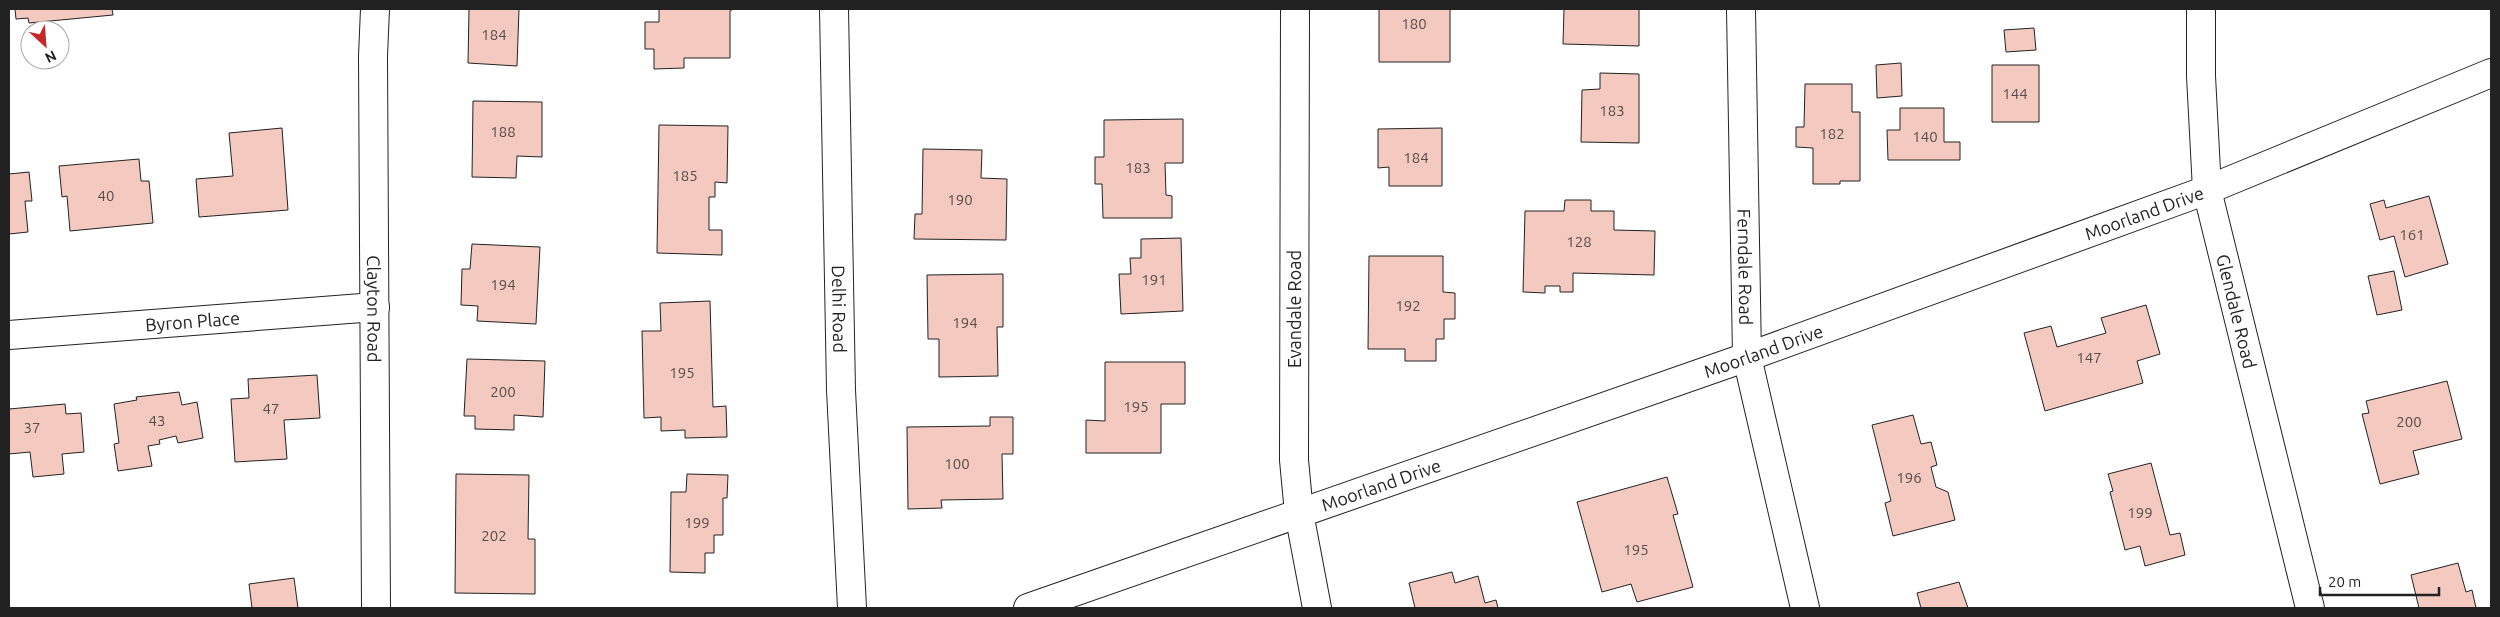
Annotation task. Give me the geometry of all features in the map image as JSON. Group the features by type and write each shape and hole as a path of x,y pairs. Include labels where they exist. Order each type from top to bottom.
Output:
{"street":[{"name":"Clayton Road","path":"375,9 373,56 376,608"},
{"name":"Delhi Road","path":"834,9 841,390 852,608"},
{"name":"Evandale Road","path":"1295,9 1294,460 1299,514 1317,608"},
{"name":"Ferndale Road","path":"1741,9 1747,357 1805,608"},
{"name":"Glendale Road","path":"2202,9 2201,76 2207,190 2310,608"},
{"name":"Moorland Drive","path":"1028,608 1747,357 2207,190 2491,73"},
{"name":"Byron Place","path":"9,334 375,307"}],"building":[{"path":"15,9 112,9 113,15 60,20 16,19"},
{"path":"469,9 519,9 517,66 468,63"},
{"path":"659,9 733,9 730,11 730,58 684,58 684,68 654,69 654,49 645,49 645,22 659,22"},
{"path":"1379,9 1450,9 1450,62 1379,62"},
{"path":"1564,9 1639,9 1639,46 1563,44"},
{"path":"2034,28 2036,50 2006,52 2004,30"},
{"path":"1901,63 1902,96 1877,98 1876,65"},
{"path":"1992,65 2039,65 2039,122 1992,122"},
{"path":"1600,73 1639,74 1639,143 1581,142 1582,90 1600,89"},
{"path":"1805,84 1852,84 1852,112 1860,112 1860,181 1840,181 1840,184 1813,184 1813,148 1796,147 1796,127 1804,127"},
{"path":"473,101 542,102 542,157 517,156 516,178 472,177"},
{"path":"1900,108 1944,108 1944,142 1960,142 1960,160 1888,160 1887,130 1900,130"},
{"path":"1183,119 1183,163 1165,163 1166,195 1172,196 1172,218 1103,218 1102,184 1095,184 1095,157 1104,157 1104,120"},
{"path":"659,125 728,126 727,183 715,182 715,197 709,197 709,230 722,230 722,255 657,253"},
{"path":"282,128 288,210 199,217 196,179 233,176 229,133"},
{"path":"1442,128 1442,186 1389,186 1389,167 1378,168 1378,129"},
{"path":"923,149 982,150 981,178 1007,179 1006,240 914,239 915,214 922,214"},
{"path":"139,159 141,181 149,181 153,223 70,231 67,196 62,197 59,166"},
{"path":"29,172 32,201 25,201 28,232 9,234 9,174"},
{"path":"2429,196 2448,264 2405,277 2394,236 2380,240 2370,204 2384,200 2386,208"},
{"path":"1565,200 1591,200 1591,211 1614,211 1614,230 1655,231 1654,275 1573,273 1573,292 1560,292 1560,286 1545,286 1545,293 1523,292 1525,211 1564,211"},
{"path":"1181,238 1183,311 1121,314 1119,274 1131,274 1130,258 1141,258 1141,239"},
{"path":"472,244 540,247 536,324 477,321 478,306 461,305 462,269 470,269"},
{"path":"1369,256 1443,256 1443,292 1455,293 1455,319 1444,319 1444,339 1436,339 1436,361 1405,361 1405,349 1368,349"},
{"path":"2394,271 2402,310 2377,315 2368,276"},
{"path":"1003,274 1003,327 997,327 998,376 939,377 939,339 928,339 927,275"},
{"path":"710,301 713,407 726,406 727,437 685,438 685,430 661,431 661,417 644,418 642,331 661,331 660,303"},
{"path":"2146,305 2160,354 2137,361 2143,383 2045,411 2024,333 2051,326 2057,347 2106,333 2101,318"},
{"path":"467,359 545,361 543,417 514,415 514,430 475,429 475,416 464,416"},
{"path":"1105,362 1185,362 1185,404 1161,404 1161,453 1086,453 1086,420 1105,421"},
{"path":"317,375 320,418 284,420 287,459 235,462 231,399 249,398 248,379"},
{"path":"2447,381 2462,439 2413,451 2419,474 2380,484 2362,414 2369,413 2366,401"},
{"path":"179,392 182,405 197,402 203,438 178,443 176,436 159,440 160,444 148,446 152,466 118,471 114,444 119,443 114,404 137,400 136,397"},
{"path":"65,404 66,414 81,413 84,452 62,454 64,474 33,477 30,452 9,454 9,409"},
{"path":"1913,415 1921,444 1931,442 1937,465 1931,467 1936,487 1948,492 1955,520 1893,536 1885,503 1891,501 1872,425"},
{"path":"990,417 1013,417 1013,454 1002,454 1003,499 941,500 942,508 908,509 907,427 990,426"},
{"path":"2151,463 2170,535 2180,533 2185,555 2145,566 2140,546 2125,550 2110,492 2113,491 2108,474"},
{"path":"456,474 529,475 528,539 535,539 535,594 455,593"},
{"path":"687,474 728,475 727,498 723,498 723,535 714,535 714,553 705,553 705,573 670,572 671,492 686,492"},
{"path":"1667,477 1678,514 1673,515 1693,587 1637,602 1631,584 1602,592 1577,502"},
{"path":"2458,563 2466,592 2472,590 2476,608 2419,608 2411,575"},
{"path":"1452,572 1455,583 1478,576 1485,603 1496,600 1498,608 1415,608 1409,583"},
{"path":"294,578 298,608 252,608 249,584"},
{"path":"1959,582 1968,608 1921,608 1917,593"}]}
